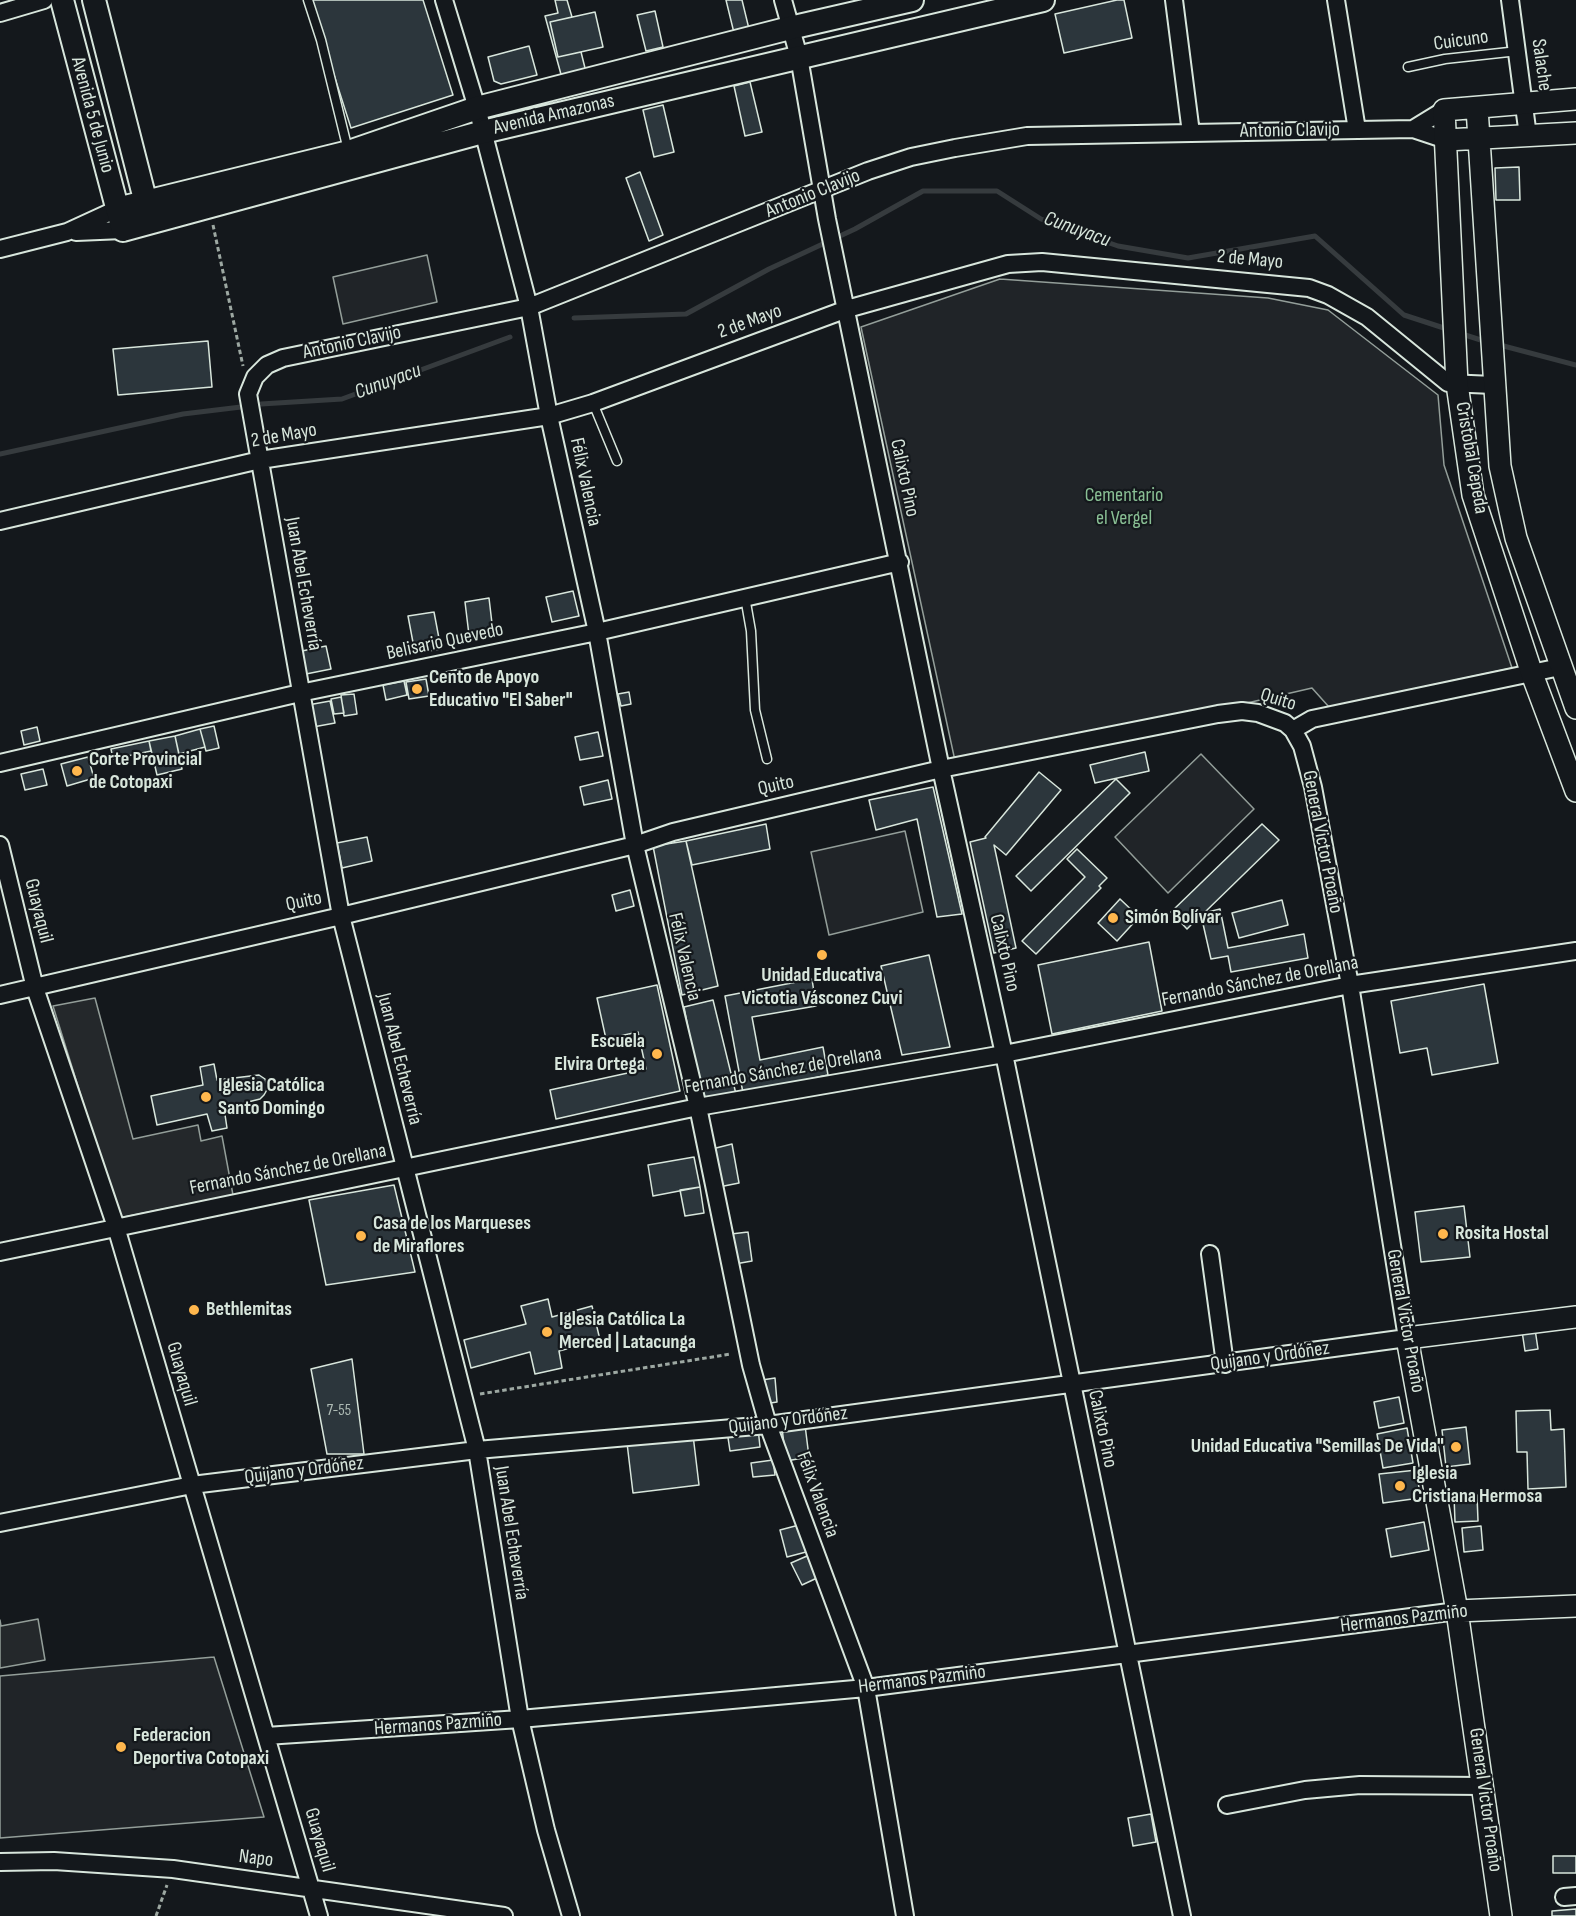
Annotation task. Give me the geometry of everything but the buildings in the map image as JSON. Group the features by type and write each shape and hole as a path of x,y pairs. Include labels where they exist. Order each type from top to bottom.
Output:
{"main road":[{"name":"Avenida 5 de Junio","path":"62,0 120,220"},
{"name":"Avenida 5 de Junio","path":"94,0 148,212"},
{"name":"Avenida Amazonas","path":"148,212 210,207 350,160 477,108 790,28 912,0"},
{"name":"Avenida Amazonas","path":"120,220 350,160 483,132 1043,0"}],"street":[{"path":"0,13 44,0"},
{"name":"Félix Valencia","path":"444,0 477,108 529,307 549,416 597,632 635,845 698,1107 748,1351 768,1425 866,1688 905,1916"},
{"name":"Calixto Pino","path":"783,0 799,57 827,219 900,562 941,769 1004,1054 1071,1383 1130,1654 1182,1916"},
{"path":"1174,0 1191,133"},
{"path":"1336,0 1357,130"},
{"name":"Salache","path":"1510,0 1528,136"},
{"path":"1413,129 1444,110 1576,99"},
{"name":"Cristobal Cepeda","path":"1477,108 1488,317 1500,466 1516,538 1576,708"},
{"name":"Cristobal Cepeda","path":"1444,110 1457,384 1473,495 1532,674 1576,791"},
{"name":"Antonio Clavijo","path":"249,394 255,377 267,365 283,358 529,307 911,157 1027,136 1413,129 1446,140 1576,133"},
{"name":"Avenida Amazonas","path":"0,249 120,220"},
{"name":"2 de Mayo","path":"0,521 260,460 549,416 593,403 847,309 1008,264 1042,262 1309,288 1347,304 1367,317 1442,379 1457,384 1493,385"},
{"name":"Juan Abel Echeverría","path":"249,394 341,916 477,1450 520,1719 546,1830 572,1916"},
{"name":"Belisario Quevedo","path":"0,763 300,693 597,632 900,562"},
{"name":"Quito","path":"0,995 341,916 635,845 673,832 941,769 1242,711 1273,718 1293,730 1312,719 1560,667"},
{"name":"General Victor Proaño","path":"1293,730 1302,746 1313,787 1350,986 1407,1338 1457,1611 1501,1916"},
{"name":"Guayaquil","path":"0,845 35,988 116,1227 319,1916"},
{"name":"Fernando Sánchez de Orellana","path":"0,1252 698,1107 1004,1054 1350,986 1576,951"},
{"path":"1210,1254 1225,1364"},
{"name":"Quijano y Ordóñez","path":"0,1523 192,1485 477,1450 768,1425 1576,1317"},
{"name":"Hermanos Pazmiño","path":"266,1736 520,1719 866,1688 1457,1611 1576,1606"},
{"path":"1227,1805 1305,1790 1360,1785 1483,1786"},
{"name":"Napo","path":"0,1862 54,1861 173,1869 504,1916"}],"lane":[{"path":"308,0 321,40 350,160"},
{"name":"Cuicuno","path":"1408,67 1445,58 1518,51"},
{"path":"593,403 617,461"},
{"path":"745,597 751,631 755,710 766,759"}],"path":[{"path":"210,207 249,394"},
{"path":"463,1396 748,1351"},
{"path":"156,1916 173,1869"}],"green space":[{"path":"427,255 437,302 343,324 333,277"},
{"name":"Cementario el Vergel","path":"1000,279 1268,298 1328,310 1438,395 1444,465 1512,668 1329,707 1312,688 957,770 861,327"},
{"path":"1201,754 1254,809 1168,893 1115,837"},
{"path":"905,831 923,912 829,935 811,852"},
{"name":"Federacion Deportiva Cotopaxi","path":"214,1657 264,1817 0,1838 0,1676"}],"shaded area":[{"path":"95,998 133,1139 198,1125 201,1141 222,1136 233,1195 119,1218 53,1006"},
{"path":"38,1619 45,1660 0,1668 0,1620 1,1626"}],"waterway":[{"name":"Cunuyacu","path":"574,318 686,314 769,269 855,229 923,191 997,191 1041,219 1118,246 1188,258 1315,236 1404,315 1450,330"},
{"name":"Cunuyacu","path":"1459,333 1487,342"},
{"name":"Cunuyacu","path":"261,404 342,399 510,337"},
{"name":"Cunuyacu","path":"1496,344 1576,365"},
{"name":"Cunuyacu","path":"0,454 183,414 241,407"}],"place":[{"name":"Cento de Apoyo Educativo \"El Saber\"","path":"417,689"},
{"name":"Corte Provincial de Cotopaxi","path":"77,771"},
{"name":"Simón Bolívar","path":"1113,918"},
{"name":"Unidad Educativa Victotia Vásconez Cuvi","path":"822,955"},
{"name":"Escuela Elvira Ortega","path":"657,1054"},
{"name":"Iglesia Católica Santo Domingo","path":"206,1097"},
{"name":"Rosita Hostal","path":"1443,1234"},
{"name":"Casa de los Marqueses de Miraflores","path":"361,1236"},
{"name":"Bethlemitas","path":"194,1310"},
{"name":"Iglesia Católica La Merced | Latacunga","path":"547,1332"},
{"name":"Unidad Educativa \"Semillas De Vida\"","path":"1456,1447"},
{"name":"Iglesia Cristiana Hermosa","path":"1400,1486"},
{"name":"Federacion Deportiva Cotopaxi","path":"121,1747"}]}
